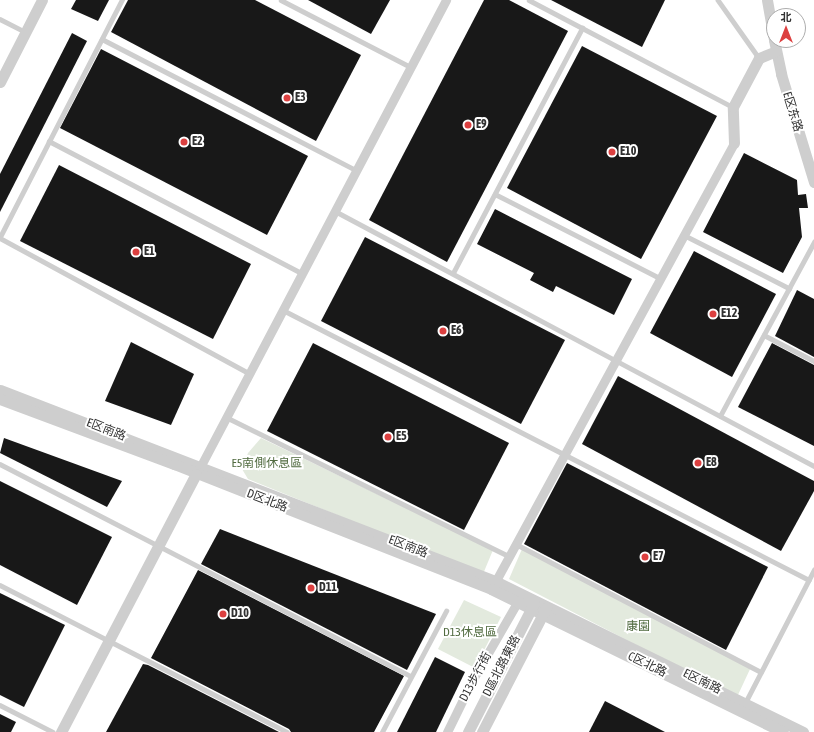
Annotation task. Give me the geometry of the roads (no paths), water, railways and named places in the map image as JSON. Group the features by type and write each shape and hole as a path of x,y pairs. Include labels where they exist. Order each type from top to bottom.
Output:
{"street":[{"path":"0,82 42,0"},
{"path":"61,732 446,0"},
{"name":"E区东路","path":"776,48 814,182"},
{"path":"534,604 518,601 493,585 734,142 733,108 759,58 776,51"},
{"name":"E区南路","path":"0,390 198,470 493,585 545,610"},
{"path":"0,399 198,470"},
{"name":"D13步行街","path":"447,732 473,679 518,601"},
{"name":"D區北路東路","path":"468,732 534,604"},
{"path":"482,732 545,610"},
{"name":"C区北路","path":"545,610 743,708 783,732"},
{"path":"743,708 803,732"}],"lane":[{"path":"122,0 0,238 249,373"},
{"path":"281,0 411,67"},
{"path":"529,0 733,108"},
{"path":"718,0 759,58"},
{"path":"0,19 26,32"},
{"path":"453,273 582,28"},
{"path":"102,39 356,170"},
{"path":"49,141 302,273"},
{"path":"494,194 660,278"},
{"path":"335,211 814,466"},
{"path":"684,235 789,288"},
{"path":"720,416 814,242"},
{"path":"283,310 809,580"},
{"path":"764,335 814,361"},
{"path":"226,417 509,556"},
{"path":"0,464 411,676"},
{"path":"516,544 761,672"},
{"path":"743,708 814,570"},
{"path":"0,585 287,732"},
{"path":"382,732 446,611"},
{"path":"0,705 53,732"}],"place":[{"name":"E3","path":"287,98"},
{"name":"E9","path":"468,125"},
{"name":"E2","path":"184,142"},
{"name":"E10","path":"612,152"},
{"name":"E1","path":"136,252"},
{"name":"E12","path":"713,314"},
{"name":"E6","path":"443,331"},
{"name":"E5","path":"388,437"},
{"name":"E8","path":"698,463"},
{"name":"E7","path":"645,557"},
{"name":"D11","path":"311,588"},
{"name":"D10","path":"223,614"}],"park label":[{"name":"E5南側休息區","path":"267,464"},
{"name":"康園","path":"638,627"},
{"name":"D13休息區","path":"470,633"}]}
